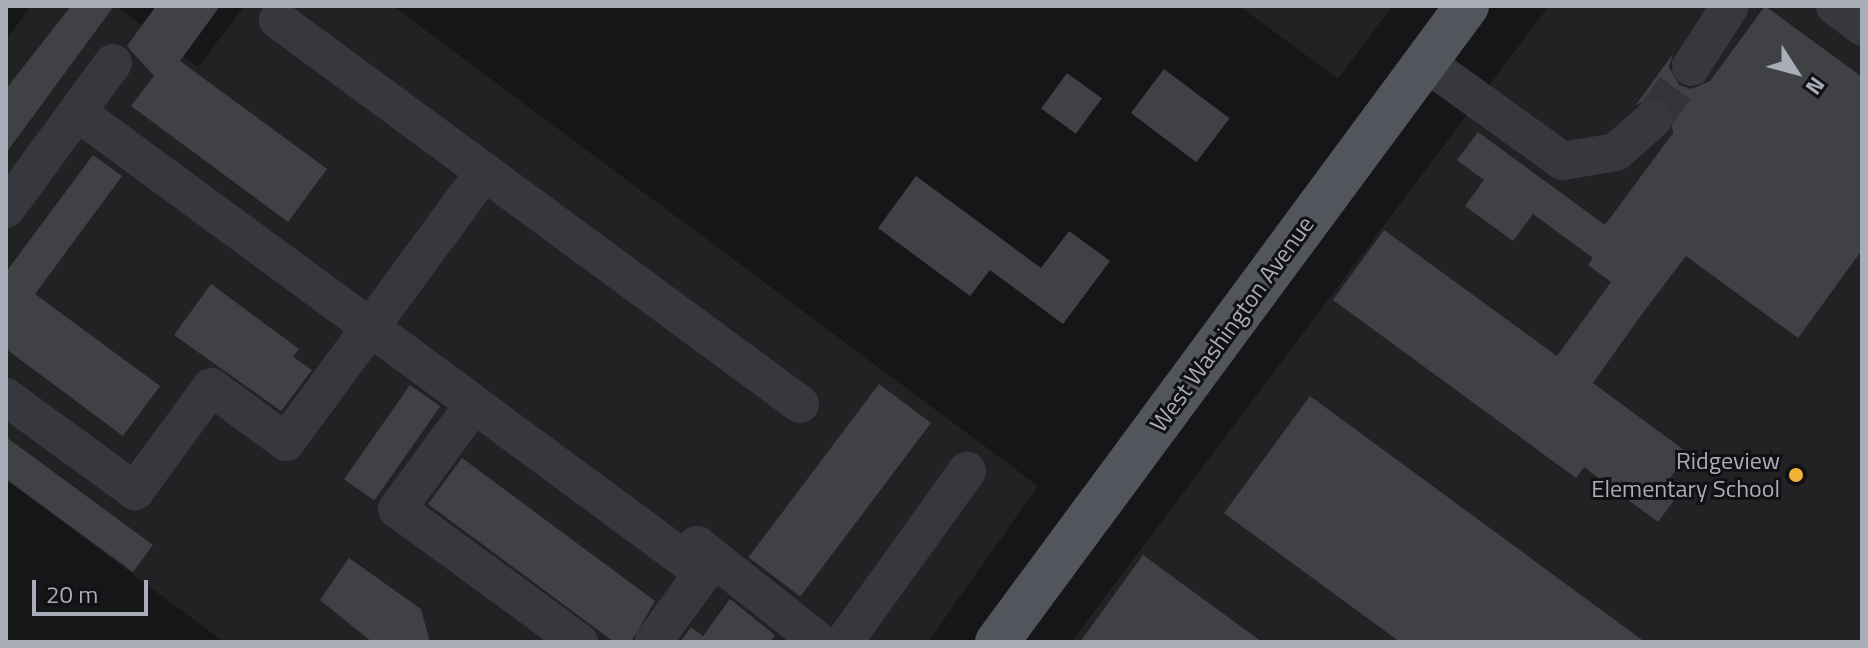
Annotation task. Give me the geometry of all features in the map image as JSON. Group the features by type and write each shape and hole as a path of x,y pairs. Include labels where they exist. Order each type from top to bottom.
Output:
{"main road":[{"name":"West Washington Avenue","path":"997,642 1467,6"}],"lane":[{"path":"1691,67 1730,6"},
{"path":"1835,6 1862,26"},
{"path":"278,20 800,404"},
{"path":"1425,62 1563,161 1616,152 1653,119"},
{"path":"6,209 113,63"},
{"path":"77,112 703,573 653,642"},
{"path":"6,397 135,491 211,387 286,442 484,172"},
{"path":"474,404 397,509 579,642"},
{"path":"844,642 967,471"},
{"path":"686,560 697,545 820,642"}],"shaded area":[{"path":"31,6 116,6 198,67 244,6 393,6 1038,486 928,642 224,642 6,480 6,40"},
{"path":"1239,6 1392,6 1338,79"},
{"path":"1549,6 1862,6 1862,642 1071,642"}],"building":[{"path":"71,6 114,6 6,153 6,89"},
{"path":"156,6 220,6 180,61 327,169 288,222 131,106 154,76 127,46"},
{"path":"1765,6 1862,77 1862,250 1798,338 1686,256 1642,314 1593,383 1688,453 1665,485 1678,495 1658,522 1584,467 1576,478 1333,300 1384,230 1557,356 1611,282 1588,265 1593,258 1533,214 1513,241 1465,206 1484,180 1457,160 1478,132 1605,225 1673,133 1669,104 1649,97 1635,106 1673,54 1669,67 1679,85 1691,89 1710,81"},
{"path":"1164,69 1229,118 1196,162 1131,113"},
{"path":"1067,73 1102,98 1076,134 1041,109"},
{"path":"93,155 122,176 35,294 160,386 123,436 6,349 6,272"},
{"path":"916,176 1041,268 1069,231 1110,261 1063,324 990,270 970,296 878,228"},
{"path":"211,284 299,349 293,357 312,370 281,411 174,335"},
{"path":"879,384 931,423 800,596 748,557"},
{"path":"410,385 440,406 374,500 344,479"},
{"path":"1310,396 1645,642 1400,642 1224,513"},
{"path":"6,437 153,545 133,572 6,479"},
{"path":"462,458 655,601 631,642 614,642 428,504"},
{"path":"1143,555 1262,642 1080,642"},
{"path":"349,558 421,609 430,642 372,642 320,600"},
{"path":"730,599 775,635 770,642 680,642 691,627 703,636"}],"tunnel":[{"path":"1653,119 1691,67"}],"place":[{"name":"Ridgeview Elementary School","path":"1796,475"}]}
